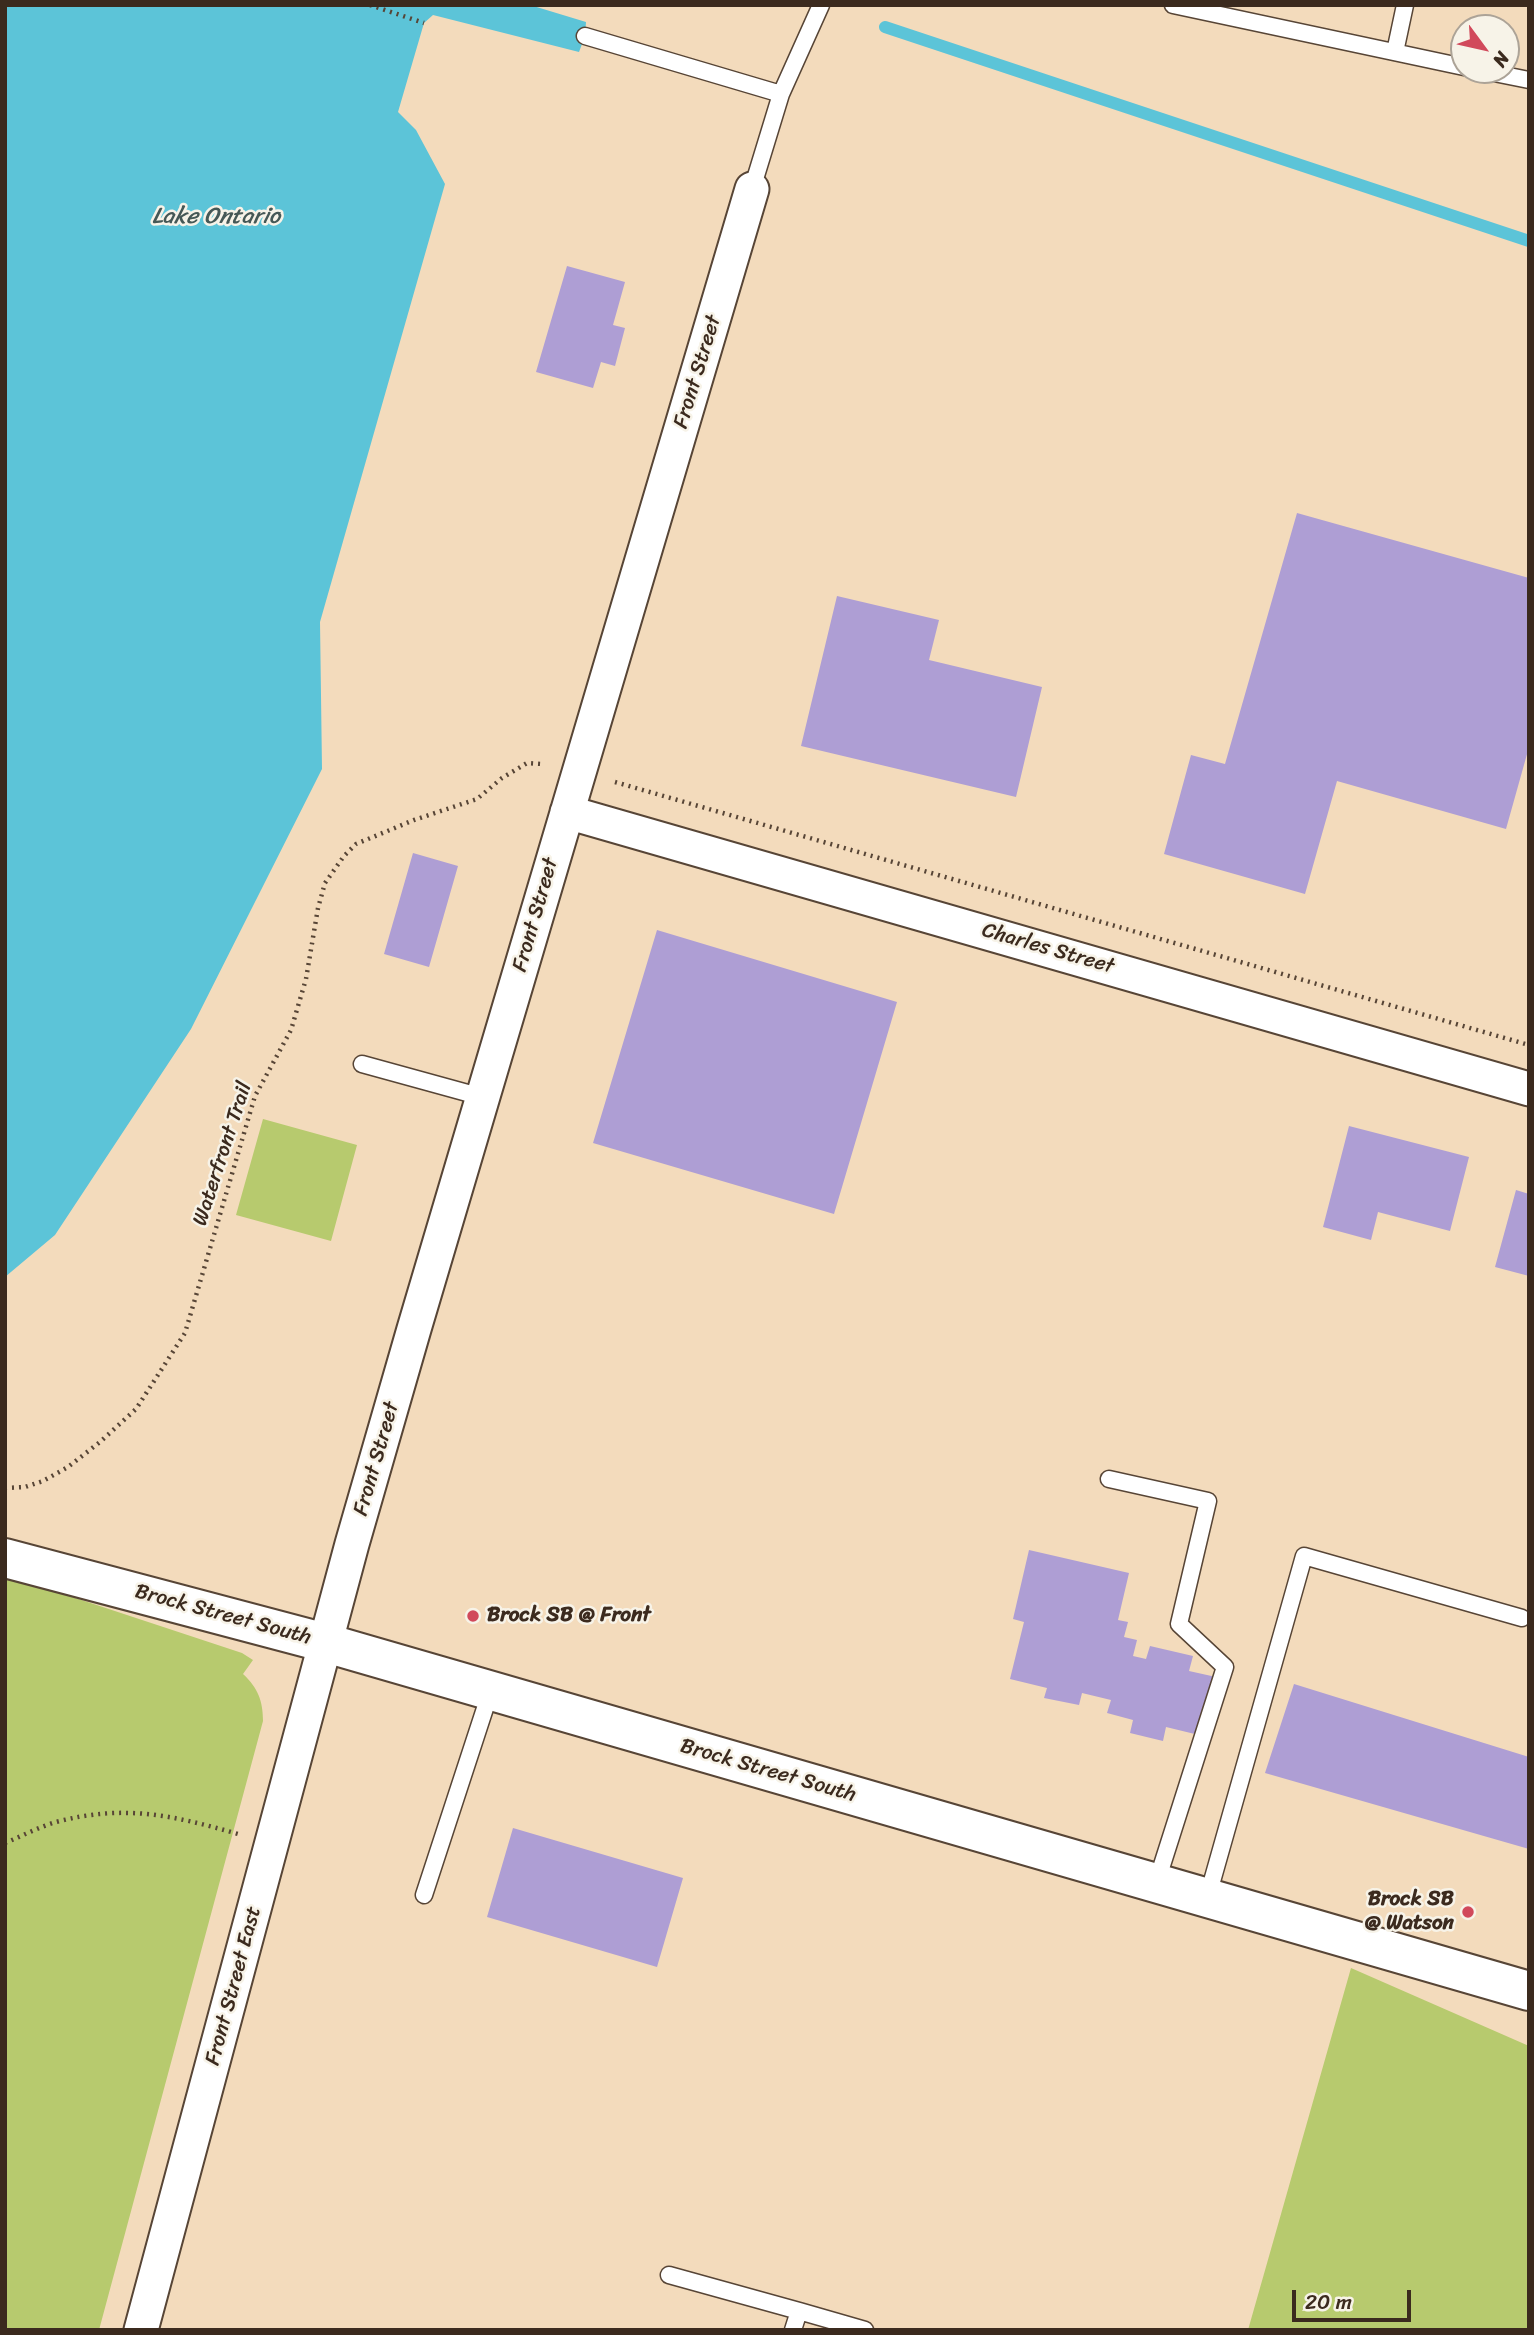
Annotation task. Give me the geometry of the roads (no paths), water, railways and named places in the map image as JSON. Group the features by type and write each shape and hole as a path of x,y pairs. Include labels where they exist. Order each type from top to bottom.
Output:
{"main road":[{"name":"Brock Street South","path":"5,1558 326,1643 1529,1991"}],"street":[{"name":"Front Street","path":"326,1643 406,1356 752,189"},
{"name":"Charles Street","path":"566,812 1529,1088"},
{"name":"Front Street East","path":"141,2330 326,1643"}],"lane":[{"path":"752,189 781,94 821,5"},
{"path":"1173,5 1246,13 1450,64"},
{"path":"1395,52 1405,5"},
{"path":"585,36 781,94"},
{"path":"362,1064 482,1097"},
{"path":"1109,1479 1208,1502 1179,1624 1225,1667 1156,1884"},
{"path":"1207,1899 1304,1556 1522,1618"},
{"path":"424,1895 491,1690"},
{"path":"669,2275 865,2330"},
{"path":"793,2330 799,2311"}],"water":[{"name":"Lake Ontario","path":"5,5 530,5 586,22 585,36 579,52 433,15 424,23 398,112 416,130 445,184 320,622 322,769 191,1029 55,1235 5,1277"}],"waterway":[{"path":"885,27 1529,241"}],"place":[{"name":"Brock SB @ Front","path":"473,1616"},
{"name":"Brock SB @ Watson","path":"1468,1912"}]}
